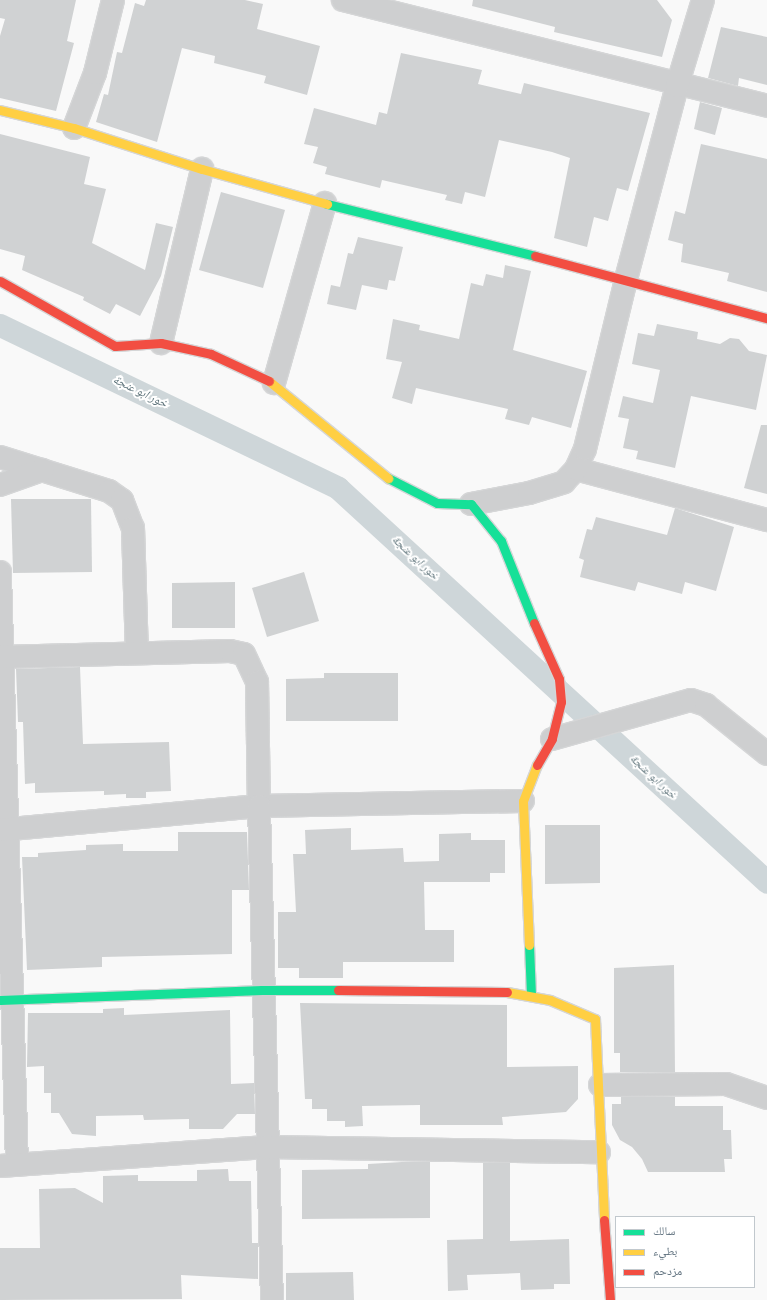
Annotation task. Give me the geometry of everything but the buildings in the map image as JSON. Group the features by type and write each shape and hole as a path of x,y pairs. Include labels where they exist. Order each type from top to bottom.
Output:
{"street":[{"path":"74,128 95,73 113,0"},
{"path":"343,0 677,86 767,106"},
{"path":"0,281 115,346 160,343 211,354 274,383 389,480 437,502 471,504 529,493 564,482 576,469 585,449 626,279 677,86 704,0"},
{"path":"0,110 74,128 202,169 325,203 626,279 767,318"},
{"path":"160,343 202,169"},
{"path":"274,383 325,203"},
{"path":"0,457 109,491 122,500 129,514 133,528 137,653"},
{"path":"576,469 767,520"},
{"path":"0,485 42,470"},
{"path":"471,504 508,554 527,608 559,679 561,702 552,740 536,768 523,801 531,995"},
{"path":"0,572 5,830 8,1165 266,1147 599,1152"},
{"path":"2,657 230,651 244,654 257,682 262,990 272,1300"},
{"path":"552,740 691,700 706,705 767,754"},
{"path":"5,830 259,806 523,801"},
{"path":"7,1000 262,990 500,992 531,995 595,1019 600,1085 599,1152 610,1300"},
{"path":"600,1085 726,1084 767,1098"}],"waterway":[{"name":"خور ابو عنجة","path":"0,325 338,488 767,882"}],"traffic: fast":[{"path":"327,204 535,256"},
{"path":"388,478 437,503 471,504 501,541 534,623"},
{"path":"529,945 531,995"},
{"path":"0,1000 262,990 338,990"}],"traffic: slow":[{"path":"0,110 74,128 202,169 327,204"},
{"path":"269,381 388,478"},
{"path":"529,945 523,801 537,765"},
{"path":"507,992 550,1000 595,1019 604,1220"}],"traffic: jam":[{"path":"535,256 767,318"},
{"path":"0,281 115,346 161,343 211,354 269,381"},
{"path":"534,623 559,679 561,702 552,739 537,765"},
{"path":"338,990 507,992"},
{"path":"604,1220 610,1300"}]}
